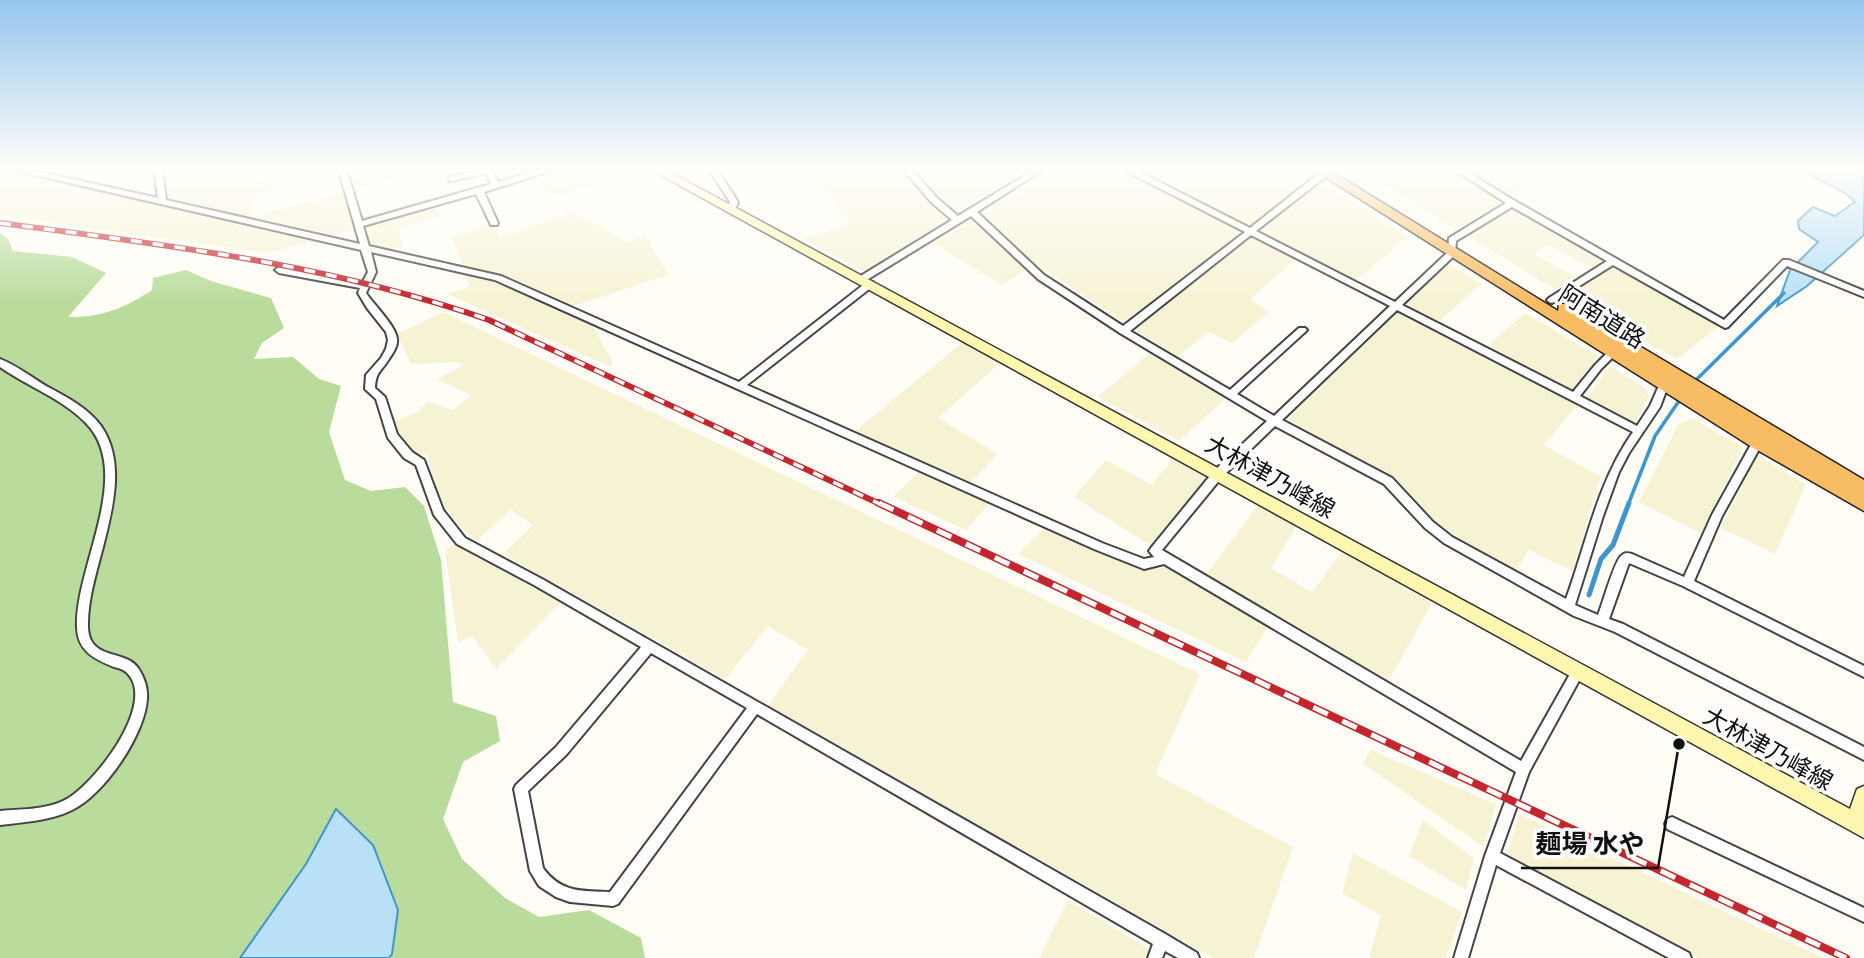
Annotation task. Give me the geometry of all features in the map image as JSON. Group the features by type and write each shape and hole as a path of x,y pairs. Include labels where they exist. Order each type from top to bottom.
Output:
{"highway":[{"name":"阿南道路","path":"1398,213 1613,352 1864,489"},
{"name":"阿南道路","path":"1452,246 1552,300 1670,382"},
{"name":"阿南道路","path":"1700,398 1758,442 1864,503"}],"main road":[{"name":"大林津乃峰線","path":"741,213 1860,825"},
{"path":"1860,825 1864,796"}],"street":[{"path":"214,213 498,278 1121,556 1144,564 1165,559"},
{"path":"355,213 372,272 362,293 383,319 392,335 394,346 389,356 371,375 370,389 380,397 393,435 408,455 420,463 438,512 461,541 538,582 1192,958"},
{"path":"358,225 402,213"},
{"path":"489,213 494,223"},
{"path":"949,213 958,221"},
{"path":"741,385 866,281 971,213"},
{"path":"973,213 1041,277 1124,331 1273,420 1388,481 1429,525 1448,540 1569,606 1864,754"},
{"path":"1214,213 1639,431"},
{"path":"1124,331 1274,213"},
{"path":"1498,213 1452,246 1395,306 1218,474 1155,551 1523,769"},
{"path":"1528,213 1725,325 1786,262 1864,294"},
{"path":"1552,300 1613,261"},
{"path":"279,270 364,286"},
{"path":"1230,395 1302,330"},
{"path":"1574,397 1613,352"},
{"path":"0,362 83,415 97,430 110,455 111,477 87,585 83,631 86,643 94,653 131,669 141,691 140,706 124,743 84,796 70,805 51,811 0,818"},
{"path":"1569,606 1596,514 1622,452 1639,431 1670,382"},
{"path":"1687,583 1717,515 1758,442"},
{"path":"1602,621 1623,561 1628,556 1864,673"},
{"path":"649,647 561,751 521,789 537,871 544,883 556,893 613,900 755,707"},
{"path":"1461,958 1492,856 1523,769 1578,671"},
{"path":"1672,824 1864,915"},
{"path":"1492,856 1684,958"},
{"path":"1155,958 1161,940"}],"shaded area":[{"path":"0,213 197,213 314,241 268,253 0,215"},
{"path":"226,213 253,213 253,215 245,217"},
{"path":"267,213 349,213 354,229 328,237 255,220 254,216"},
{"path":"375,213 440,213 441,216 398,229 403,247 393,251 368,244 360,217"},
{"path":"576,213 626,242 646,236 668,275 564,309 591,323 613,363 611,367 447,294 469,287 452,236 493,224 501,236"},
{"path":"842,213 940,213 946,220 864,271 803,239 850,224"},
{"path":"1370,213 1407,237 1355,281 1301,254 1250,299 1269,312 1232,343 1209,332 1177,357 1033,262 983,214"},
{"path":"1430,213 1483,213 1456,229"},
{"path":"1505,213 1522,213 1604,259 1592,268 1547,244 1534,254 1575,277 1555,289 1466,235"},
{"path":"968,222 985,229 1027,269 1002,285 934,243"},
{"path":"1447,263 1481,284 1437,323 1401,305"},
{"path":"1610,265 1617,266 1719,326 1677,359 1566,297"},
{"path":"1397,309 1577,405 1544,445 1601,477 1572,571 1529,550 1515,571 1441,527 1402,485 1285,418"},
{"path":"443,312 1200,674 1155,774 1293,847 1254,958 1213,958 768,705 808,650 768,626 725,679 503,554 533,525 511,510 476,541 453,519 438,493 427,455 415,454 392,423 418,412 428,401 453,410 471,395 437,379 463,366 459,362 411,364 397,334"},
{"path":"1525,313 1598,356 1574,391 1566,390 1486,347"},
{"path":"963,342 1001,362 938,418 998,454 970,483 854,432"},
{"path":"1151,352 1226,398 1179,441 1098,397"},
{"path":"1610,366 1645,388 1649,396 1634,424 1586,400"},
{"path":"1691,418 1743,447 1701,533 1639,502 1678,425"},
{"path":"1757,455 1806,485 1775,554 1721,528"},
{"path":"1174,457 1209,476 1150,545 1074,497 1106,460 1152,485"},
{"path":"921,470 991,501 966,530 893,497"},
{"path":"1258,505 1297,525 1271,568 1312,592 1342,552 1432,603 1387,684 1205,576"},
{"path":"1045,527 1143,570 1172,567 1268,626 1246,662 1018,554"},
{"path":"455,543 560,603 496,669 472,636 458,642 445,551"},
{"path":"1371,750 1496,804 1484,847 1363,764"},
{"path":"1519,814 1823,958 1698,958 1506,857"},
{"path":"1423,820 1474,858 1466,890 1409,856"},
{"path":"1353,853 1462,912 1446,958 1369,958 1381,915 1342,893"},
{"path":"1068,900 1149,949 1145,958 1039,958"}],"green space":[{"path":"0,233 8,239 13,251 72,257 106,273 68,317 102,314 122,307 152,290 153,278 186,270 211,281 271,298 284,328 262,343 254,359 293,357 319,379 341,386 329,432 345,480 371,491 405,487 424,506 441,560 453,702 496,716 500,741 463,762 443,819 462,859 505,898 539,917 589,910 641,938 645,958 389,958 392,954 398,910 373,845 336,809 306,864 240,958 0,958"}],"water":[{"path":"1807,213 1827,213 1835,216 1840,213 1864,213 1864,235 1807,286 1777,306 1790,270 1818,242 1799,229 1798,221"},
{"path":"336,809 373,845 398,910 392,954 389,958 240,958 306,864"}],"waterway":[{"path":"1693,383 1784,293"},
{"path":"1628,505 1655,436 1681,398"},
{"path":"1589,595 1601,559 1613,545 1629,503"}],"railway":[{"path":"0,223 186,249 308,270 369,284 489,320 882,505"},
{"path":"879,503 1846,958"}],"place":[{"name":"麺場 水や","path":"1679,744"}]}
